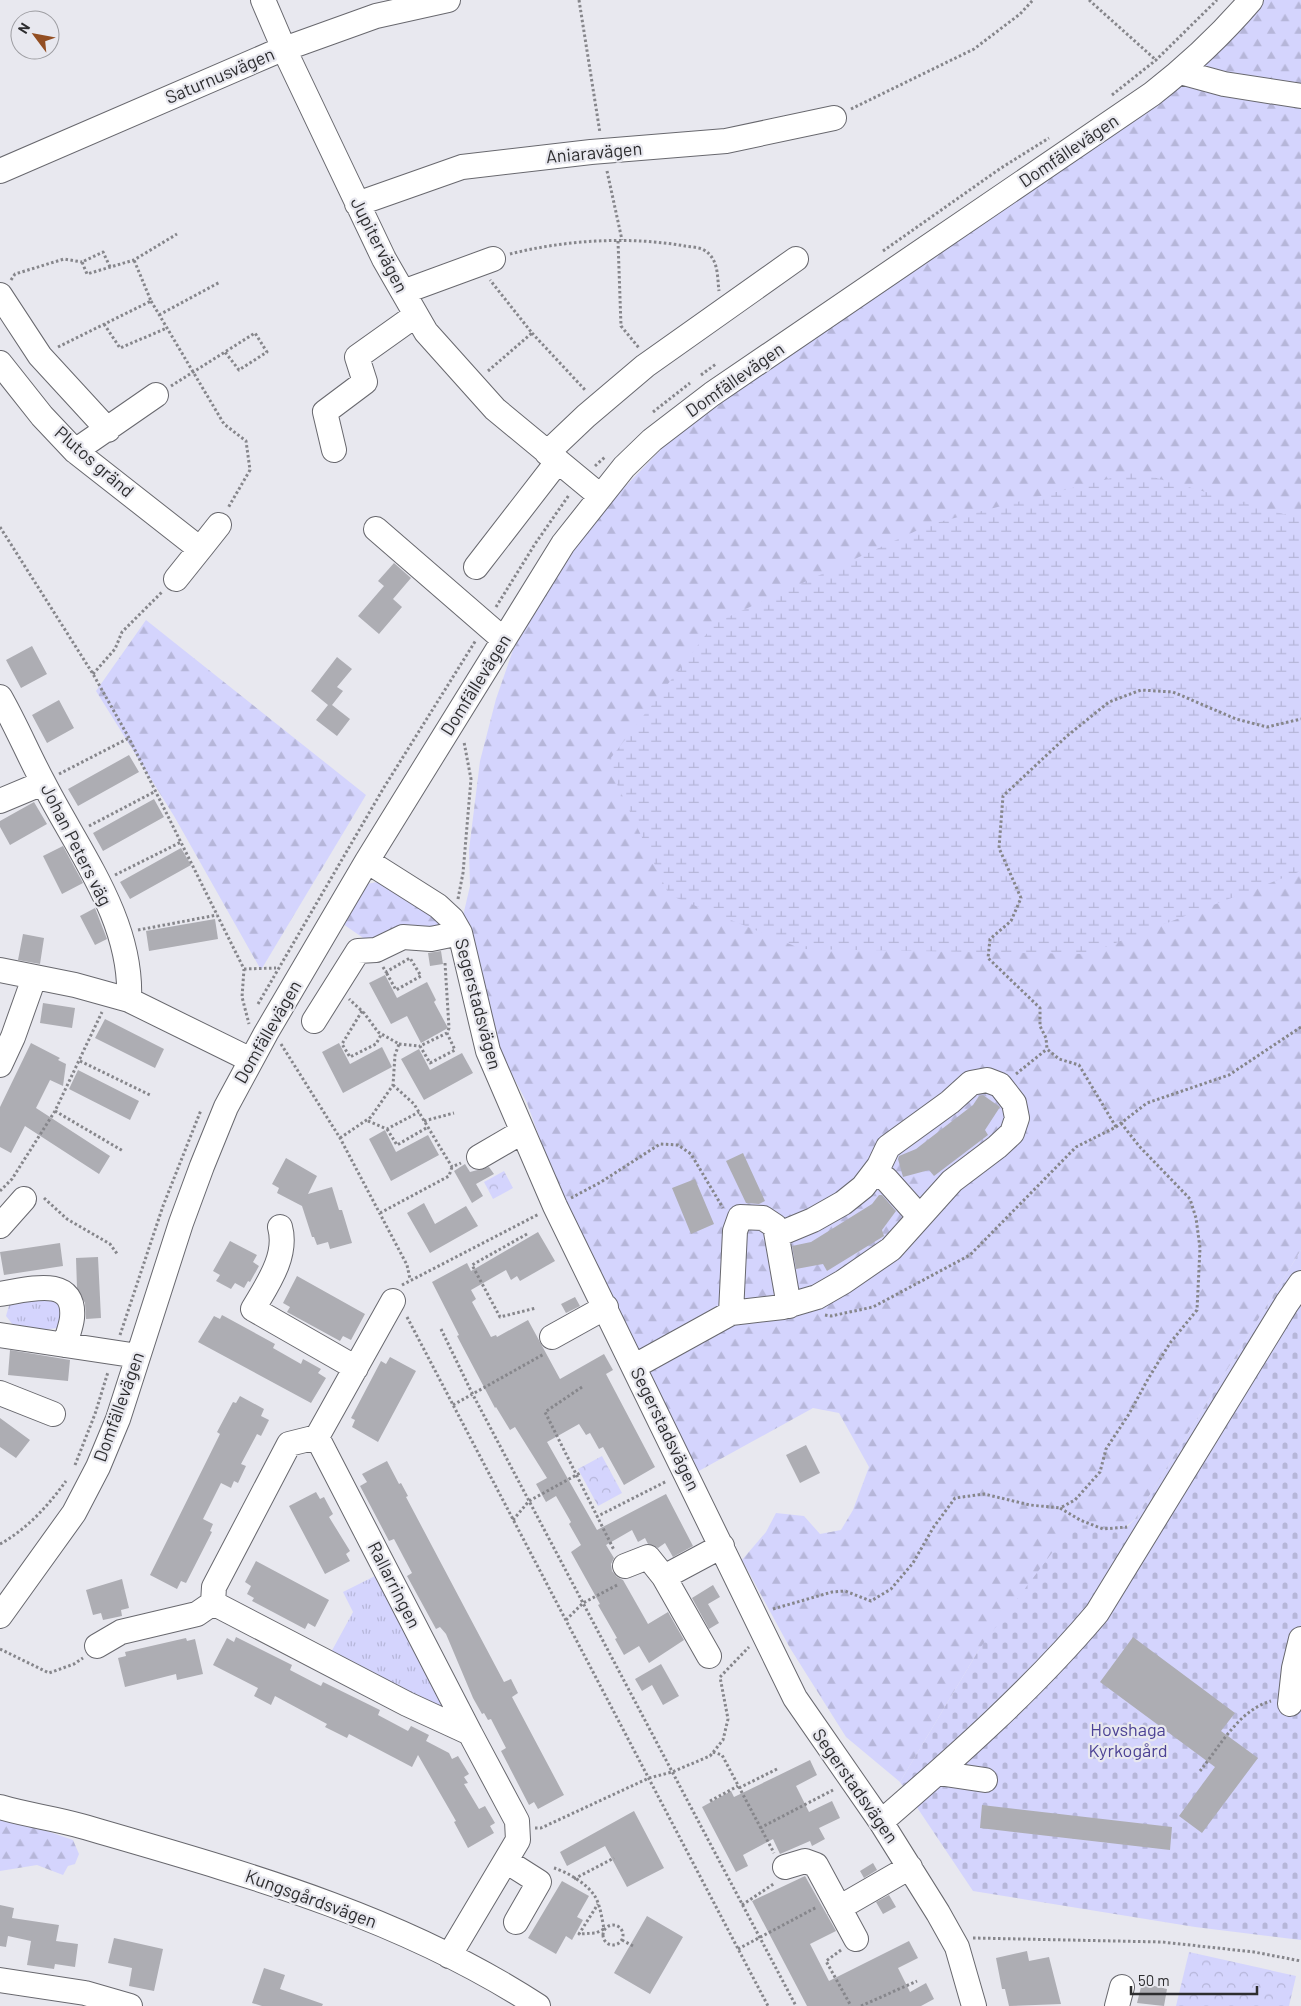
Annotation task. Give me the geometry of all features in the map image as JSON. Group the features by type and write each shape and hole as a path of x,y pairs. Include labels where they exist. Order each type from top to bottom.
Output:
{"street":[{"name":"Jupitervägen","path":"263,0 284,49 384,260 426,332 496,409 600,495"},
{"name":"Saturnusvägen","path":"0,171 284,49 376,16 448,0"},
{"name":"Domfällevägen","path":"1,1614 74,1513 98,1467 118,1419 202,1166 226,1107 251,1060 367,861 479,678 563,544 600,495 624,466 652,440 704,399 1152,94 1180,72 1226,28 1251,0"},
{"path":"1180,72 1224,84 1301,96"},
{"name":"Aniaravägen","path":"357,204 462,167 726,141 834,118"},
{"path":"476,567 553,457 599,405 651,362 796,259"},
{"path":"403,292 485,262"},
{"path":"3,290 40,356 108,430"},
{"path":"334,450 325,412 365,382 357,357 416,314"},
{"path":"5,370 40,356"},
{"name":"Plutos gränd","path":"5,370 42,416 75,451 200,549"},
{"path":"75,451 156,395"},
{"path":"176,579 219,526"},
{"path":"376,529 504,640"},
{"name":"Johan Peters väg","path":"0,697 43,782 98,883 120,934 127,957 130,982 120,997"},
{"path":"0,801 43,782"},
{"name":"Segerstadsvägen","path":"367,861 438,906 452,930 488,1050 555,1206 635,1366 795,1698 881,1822 958,1947 974,2006"},
{"path":"314,1021 358,951 373,950 390,945 403,937 452,930"},
{"path":"0,970 120,997 251,1060"},
{"path":"0,1065 13,1037 34,978"},
{"path":"635,1366 731,1314 789,1306 817,1297 843,1282 891,1249 952,1181 997,1147 1012,1132 1017,1118 1014,1103 1000,1085 987,1080 971,1083 950,1102 888,1147 874,1173 863,1186 843,1203 813,1220 777,1235"},
{"path":"479,1157 522,1132"},
{"path":"874,1173 886,1179 919,1216"},
{"path":"0,1226 24,1199"},
{"path":"731,1314 737,1226 740,1217 763,1218 775,1226 789,1306"},
{"path":"280,1227 284,1239 280,1258 253,1310 356,1368"},
{"path":"881,1822 938,1773 1066,1650 1097,1613 1286,1303 1301,1283"},
{"path":"0,1294 53,1288 68,1295 72,1319 66,1345"},
{"path":"213,1603 214,1587 290,1444 317,1437 356,1368 400,1303"},
{"path":"550,1344 606,1307"},
{"path":"0,1335 138,1356"},
{"path":"0,1393 53,1414"},
{"name":"Rallarringen","path":"317,1437 470,1734 513,1813 518,1829"},
{"path":"664,1577 722,1546"},
{"path":"625,1566 648,1557 664,1577 709,1656"},
{"path":"97,1646 121,1632 196,1614 213,1603"},
{"path":"213,1603 406,1704 470,1734"},
{"path":"1290,1704 1294,1668 1301,1640"},
{"path":"938,1773 985,1780"},
{"name":"Kungsgårdsvägen","path":"0,1790 72,1823"},
{"name":"Kungsgårdsvägen","path":"0,1806 72,1823 284,1886 392,1929 488,1976 538,2006"},
{"path":"449,1956 518,1840 518,1829"},
{"path":"506,1861 539,1882 516,1922"},
{"path":"785,1867 805,1861 816,1865 856,1938"},
{"path":"836,1903 910,1867"},
{"path":"0,1980 83,1999 130,2006"}],"path":[{"path":"579,0 603,152 620,241 621,326 651,362"},
{"path":"834,118 974,49 1020,14 1033,0"},
{"path":"1089,0 1156,60 1180,72"},
{"path":"82,262 87,274 134,260 177,234"},
{"path":"599,405 532,333 485,262 537,248 620,241 670,244 704,250 717,264 720,292 728,308"},
{"path":"3,290 15,274 64,258 82,262 103,252 110,267"},
{"path":"134,260 159,315 224,424 246,441 250,470 219,526"},
{"path":"159,315 220,282"},
{"path":"40,356 151,300"},
{"path":"104,324 120,348 167,328"},
{"path":"156,395 255,333 267,352 239,370 225,352"},
{"path":"473,384 532,333"},
{"path":"0,527 93,674 181,842 244,969 242,997 248,1023 279,1040 340,1138 407,1265 410,1279"},
{"path":"93,674 115,649 122,632 176,579"},
{"path":"1116,1127 1079,1065 1060,1059 1047,1049 1046,1038 1040,1026 1040,1008 988,958 990,940 1011,921 1021,898 999,848 1003,796 1067,736 1109,702 1141,690 1172,692 1236,719 1267,727 1301,719"},
{"path":"334,989 362,1011 381,1034 399,1044 420,1046 446,1033 449,1028 452,930 461,889 469,814 471,778 463,744 468,735"},
{"path":"43,782 128,738"},
{"path":"73,834 154,792"},
{"path":"98,883 181,842"},
{"path":"120,934 217,915"},
{"path":"373,950 396,990 421,976 410,958 386,972"},
{"path":"244,969 277,968"},
{"path":"0,1191 12,1179 55,1111 80,1061 120,997"},
{"path":"362,1011 342,1044 350,1057 376,1044 381,1034"},
{"path":"822,1315 831,1316 873,1307 970,1255 1076,1147 1116,1127 1147,1103 1229,1075 1301,1027"},
{"path":"420,1046 430,1063 455,1050 446,1033"},
{"path":"340,1138 368,1121 393,1085 395,1055 399,1044"},
{"path":"1000,1085 1028,1066 1047,1049"},
{"path":"80,1061 150,1095"},
{"path":"380,1213 449,1176 452,1167 419,1112 407,1097 393,1085"},
{"path":"55,1111 123,1151"},
{"path":"388,1129 419,1112"},
{"path":"424,1121 454,1113"},
{"path":"368,1121 388,1129 397,1144 428,1127"},
{"path":"1060,1508 1075,1500 1100,1472 1106,1449 1129,1414 1170,1343 1197,1310 1200,1248 1196,1218 1190,1199 1139,1146 1121,1123"},
{"path":"737,1226 720,1205 691,1154 678,1144 660,1144 601,1182 410,1279 401,1285 400,1303 768,2006"},
{"path":"452,1167 479,1157"},
{"path":"24,1199 30,1201 43,1197 67,1219 110,1244 118,1256"},
{"path":"527,1234 472,1265 500,1317 536,1308"},
{"path":"441,1329 472,1393 796,2006"},
{"path":"453,1405 550,1344"},
{"path":"566,1620 583,1603 628,1578 622,1558 610,1546 578,1474 545,1412 582,1388"},
{"path":"513,1520 529,1501 578,1474"},
{"path":"752,1608 776,1609 832,1592 845,1591 871,1602 891,1589 913,1563 933,1528 955,1498 984,1494 1030,1505 1060,1508 1080,1520 1103,1529 1127,1527 1122,1544 1132,1556"},
{"path":"518,1829 541,1828 649,1778 672,1772 710,1756 720,1744 728,1719 720,1677 763,1633"},
{"path":"0,1649 49,1672 74,1664 97,1646"},
{"path":"1200,1771 1246,1714 1259,1705 1272,1701 1290,1704"},
{"path":"720,1744 722,1755 738,1788 779,1863 785,1867 780,1880 742,1905"},
{"path":"713,1752 722,1755"},
{"path":"710,1800 777,1769"},
{"path":"760,1828 833,1790"},
{"path":"574,1879 614,1858"},
{"path":"539,1882 553,1868 574,1879 594,1895 598,1904 604,1929 603,1934 608,1943 618,1944 622,1940 623,1935 618,1926 608,1926 604,1929 596,1933 579,1934 598,1904"},
{"path":"738,1949 836,1903"},
{"path":"851,2006 826,1961 856,1938"},
{"path":"958,1947 972,1938 1162,1942 1254,1952 1301,1961"},
{"path":"622,1940 632,1946"},
{"path":"861,2006 917,1981"}],"green space":[{"path":"1264,0 1301,0 1301,1250 1135,1519 980,1648 900,1782 846,1737 790,1648 742,1560 766,1532 776,1513 804,1516 820,1534 841,1530 853,1510 869,1467 839,1413 813,1408 697,1472 559,1192 527,1103 494,1040 463,916 470,886 469,850 480,761 496,699 513,650 565,559 598,515 672,438 1258,9"},
{"path":"1135,472 1301,519 1301,871 1087,954 802,949 669,895 607,763 715,623 931,524"},
{"path":"146,620 366,795 261,970 174,816 96,691"},
{"path":"377,882 413,899 430,912 443,927 372,944 343,924 367,884"},
{"path":"504,1171 513,1188 493,1199 484,1182"},
{"name":"Hovshaga Kyrkogård","path":"1301,1250 1301,1940 1195,1927 973,1891 900,1782 980,1648 1073,1525 1127,1527 1135,1519"},
{"path":"56,1296 63,1312 58,1328 39,1330 13,1325 6,1316 10,1302"},
{"path":"602,1456 622,1493 598,1506 578,1469"},
{"path":"379,1574 443,1702 441,1708 329,1656 353,1612 343,1592"},
{"path":"0,1815 73,1840 79,1854 75,1864 68,1866 63,1875 37,1865 0,1871"},
{"path":"1189,1952 1296,1976 1289,2006 1176,2006"}],"building":[{"path":"394,563 411,578 393,599 402,607 379,634 358,616 384,586 378,581"},
{"path":"32,646 47,674 21,688 6,660"},
{"path":"337,657 352,669 337,687 343,691 332,705 350,719 337,736 316,720 328,705 311,691"},
{"path":"59,700 74,728 47,743 32,715"},
{"path":"129,755 139,772 78,806 68,789"},
{"path":"154,799 164,817 103,851 93,833"},
{"path":"34,802 47,824 10,845 0,827 0,821"},
{"path":"63,846 83,883 62,894 43,856"},
{"path":"181,848 191,865 130,899 120,882"},
{"path":"95,908 107,939 95,945 80,916"},
{"path":"215,919 218,939 149,951 146,931"},
{"path":"23,934 44,938 40,964 18,960"},
{"path":"441,951 443,964 430,966 428,953"},
{"path":"385,975 397,998 427,982 436,1000 434,1002 448,1028 421,1043 407,1016 391,1024 369,983"},
{"path":"43,1003 75,1008 72,1028 40,1023"},
{"path":"105,1019 164,1049 155,1068 95,1038"},
{"path":"31,1043 60,1058 58,1060 66,1064 63,1086 50,1080 36,1108 110,1156 99,1174 25,1126 11,1153 0,1147 0,1107"},
{"path":"339,1043 350,1064 382,1047 392,1067 343,1093 322,1052"},
{"path":"419,1049 430,1070 462,1053 473,1073 424,1100 401,1059"},
{"path":"78,1070 139,1101 130,1120 69,1089"},
{"path":"983,1095 1000,1107 985,1130 988,1135 934,1176 929,1170 903,1177 898,1159 899,1156 916,1149 973,1105 979,1096"},
{"path":"385,1130 396,1152 428,1135 439,1155 391,1181 369,1139"},
{"path":"743,1153 765,1201 759,1204 746,1203 726,1161"},
{"path":"286,1158 317,1176 308,1194 332,1187 339,1210 342,1210 352,1243 330,1249 328,1242 317,1245 314,1237 312,1237 302,1206 277,1193 279,1188 272,1184"},
{"path":"465,1164 470,1172 489,1167 494,1174 476,1184 483,1196 472,1203 454,1171"},
{"path":"695,1179 714,1224 691,1234 672,1188"},
{"path":"879,1195 882,1195 896,1211 882,1230 884,1236 827,1271 823,1264 796,1269 792,1246 811,1242 872,1204"},
{"path":"424,1203 435,1224 466,1206 478,1226 430,1253 407,1213"},
{"path":"538,1232 555,1261 520,1281 517,1276 511,1280 506,1270 471,1290 476,1299 472,1302 491,1337 496,1335 497,1337 528,1320 560,1379 604,1354 613,1370 606,1374 655,1467 624,1485 603,1447 599,1449 590,1433 586,1435 579,1424 547,1442 597,1530 666,1494 693,1546 673,1557 665,1543 658,1548 648,1544 645,1538 638,1542 632,1530 606,1545 614,1558 611,1564 612,1571 623,1580 648,1624 668,1612 684,1640 649,1663 639,1646 624,1655 615,1639 617,1638 598,1605 600,1604 571,1552 581,1545 569,1524 571,1522 556,1496 546,1502 536,1484 547,1478 515,1427 510,1430 495,1408 457,1336 459,1335 432,1282 467,1263 471,1271"},
{"path":"230,1241 257,1255 253,1262 259,1266 250,1282 248,1281 244,1288 235,1283 231,1289 216,1281 220,1275 213,1271"},
{"path":"60,1243 63,1266 4,1275 0,1252"},
{"path":"98,1257 101,1318 86,1319 85,1303 77,1288 76,1258"},
{"path":"297,1276 365,1314 351,1340 343,1336 340,1341 287,1312 290,1307 283,1303"},
{"path":"575,1297 580,1306 566,1313 561,1304"},
{"path":"222,1315 275,1344 273,1348 301,1364 303,1359 321,1369 318,1373 326,1378 311,1403 198,1342 214,1316 220,1319"},
{"path":"10,1350 70,1360 68,1381 8,1375"},
{"path":"390,1357 416,1371 378,1442 352,1427 355,1420 351,1418 381,1361 386,1364"},
{"path":"240,1396 264,1409 261,1416 269,1420 261,1436 257,1434 241,1464 246,1466 238,1483 234,1481 231,1488 221,1483 203,1519 213,1524 210,1531 212,1532 186,1583 181,1581 177,1589 150,1575 220,1434 217,1432 233,1402 236,1403"},
{"path":"0,1418 30,1440 16,1458 0,1447"},
{"path":"806,1445 820,1473 800,1483 786,1455"},
{"path":"387,1461 399,1484 401,1483 408,1496 406,1497 504,1682 511,1679 518,1693 512,1697 564,1795 538,1809 534,1802 529,1805 501,1751 506,1748 491,1719 488,1720 484,1713 482,1714 473,1698 446,1634 440,1627 436,1629 407,1576 412,1573 394,1539 389,1541 360,1486 367,1482 362,1474"},
{"path":"316,1492 320,1499 324,1497 333,1514 329,1517 350,1551 346,1554 350,1561 325,1574 289,1506"},
{"path":"256,1561 329,1600 315,1627 308,1623 305,1629 252,1601 254,1598 247,1594 251,1586 245,1582"},
{"path":"122,1579 129,1608 121,1610 122,1616 103,1620 101,1613 93,1615 86,1590"},
{"path":"713,1585 720,1597 708,1604 719,1623 709,1629 692,1598"},
{"path":"236,1637 292,1665 290,1670 313,1682 321,1686 323,1682 380,1710 378,1715 408,1731 411,1726 429,1735 426,1741 449,1753 452,1759 458,1756 469,1774 464,1777 468,1783 464,1784 479,1809 485,1806 495,1823 490,1826 494,1833 468,1848 454,1822 456,1821 418,1755 412,1767 349,1734 347,1738 325,1727 327,1724 275,1696 271,1705 254,1696 258,1688 213,1665 227,1638 234,1642"},
{"path":"1133,1637 1235,1713 1221,1731 1258,1758 1202,1833 1179,1816 1215,1767 1100,1682"},
{"path":"186,1638 187,1641 195,1639 203,1674 177,1680 176,1674 125,1687 118,1658 126,1656 125,1652"},
{"path":"661,1664 679,1696 663,1705 652,1685 642,1691 635,1679"},
{"path":"810,1760 817,1775 796,1786 809,1812 832,1801 840,1818 819,1828 825,1839 812,1846 810,1841 780,1854 773,1839 743,1855 748,1866 736,1872 702,1807 731,1791 734,1797"},
{"path":"982,1805 1172,1827 1170,1850 980,1828"},
{"path":"634,1811 664,1868 627,1887 605,1846 567,1866 560,1852"},
{"path":"873,1863 877,1870 864,1878 860,1871"},
{"path":"805,1876 836,1931 810,1944 829,1981 909,1941 918,1958 898,1968 910,1992 926,1983 934,1999 921,2006 807,2006 752,1901"},
{"path":"562,1881 589,1896 577,1917 583,1920 572,1940 566,1936 556,1954 528,1938"},
{"path":"889,1895 896,1907 883,1914 876,1902"},
{"path":"0,1905 14,1908 12,1918 59,1925 56,1941 78,1944 75,1967 55,1964 54,1969 27,1965 31,1941 8,1936 6,1947 0,1946"},
{"path":"647,1916 683,1937 650,1994 614,1973"},
{"path":"114,1938 163,1949 154,1991 129,1986 132,1968 108,1963"},
{"path":"1027,1951 1029,1961 1049,1957 1061,2004 1009,2006 1005,1989 1002,1989 996,1958"},
{"path":"264,1968 285,1975 280,1989 323,2004 322,2006 262,2006 252,2003"},
{"path":"1142,1983 1167,1989 1164,2006 1137,2003"}]}
